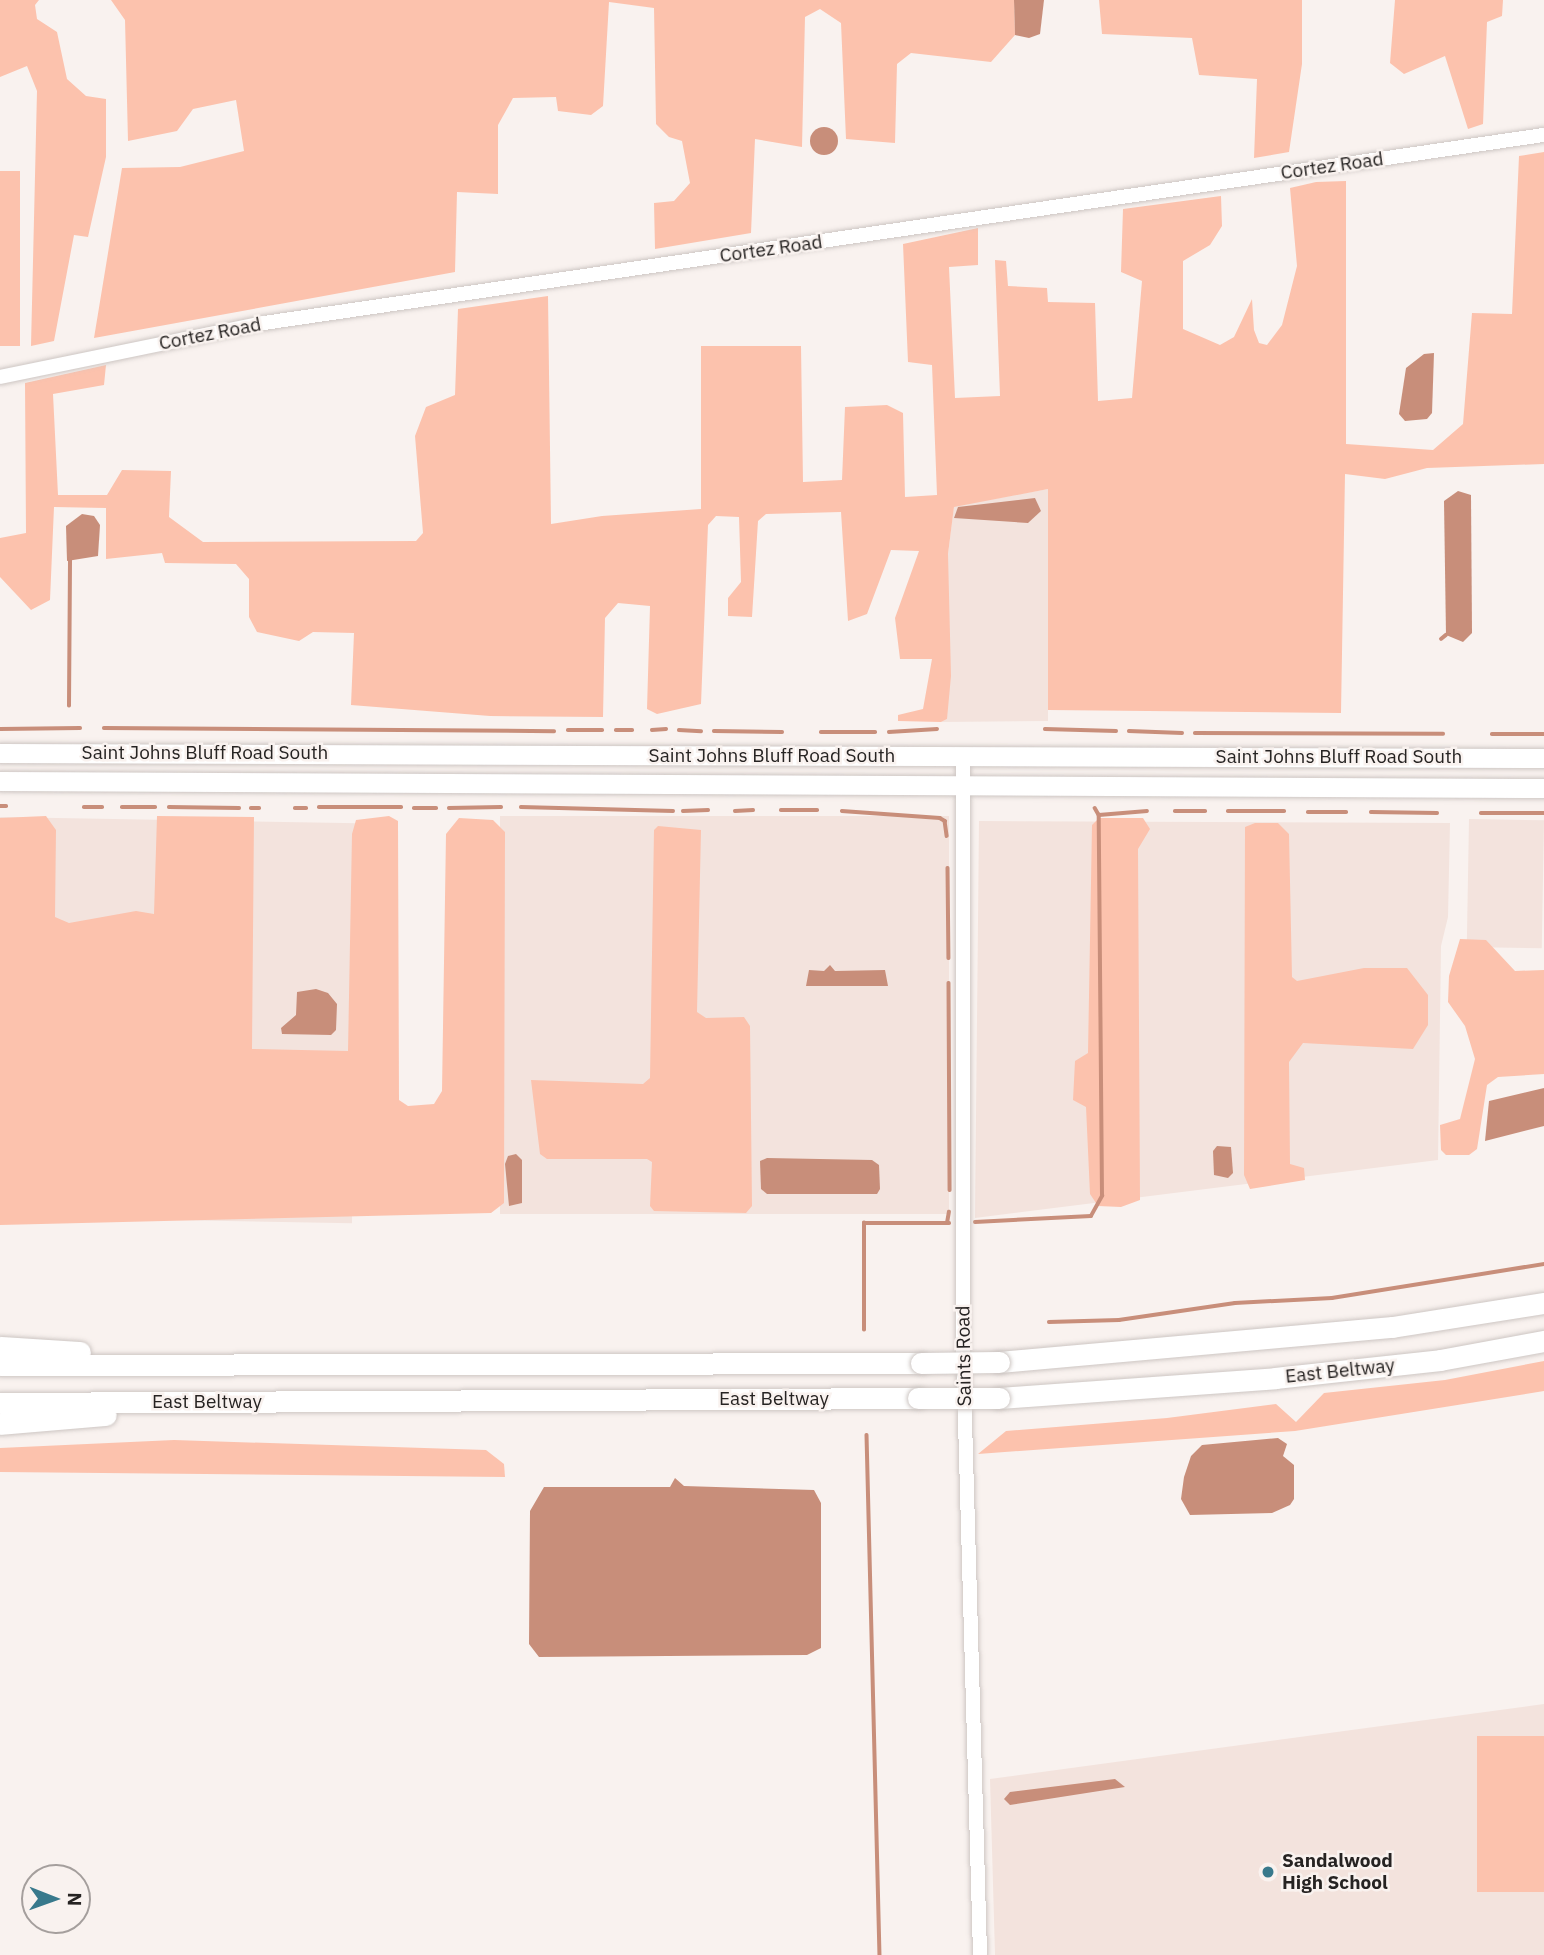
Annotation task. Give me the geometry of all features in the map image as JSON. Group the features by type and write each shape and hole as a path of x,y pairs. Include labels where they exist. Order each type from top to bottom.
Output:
{"highway":[{"name":"East Beltway","path":"0,1365 999,1362 1392,1327 1544,1303"},
{"name":"East Beltway","path":"0,1403 999,1398 1275,1378 1440,1360 1544,1341"},
{"path":"0,1346 253,1364"},
{"path":"0,1424 253,1402"}],"main road":[{"name":"Saint Johns Bluff Road South","path":"0,752 1544,758"},
{"name":"Saint Johns Bluff Road South","path":"0,780 1544,788"}],"street":[{"name":"Cortez Road","path":"0,377 264,323 1544,135"},
{"name":"Saints Road","path":"963,757 963,1362 980,1955"}],"shaded area":[{"path":"0,0 39,0 35,5 37,19 57,32 67,79 86,96 106,99 106,157 88,237 74,235 54,341 31,346 37,91 27,66 0,77"},
{"path":"111,0 1014,0 1015,35 991,62 911,53 897,64 895,143 846,139 841,23 820,9 805,17 802,147 755,139 751,233 655,249 654,203 674,201 690,183 682,141 669,137 656,124 654,8 609,2 603,106 591,115 558,111 556,97 513,98 498,125 498,194 457,192 455,272 94,338 122,168 180,167 244,151 236,100 193,109 177,131 128,141 125,20"},
{"path":"1014,0 1044,0 1040,34 1029,38 1015,35"},
{"path":"1099,0 1302,0 1302,64 1289,152 1254,158 1257,79 1199,75 1192,38 1102,34"},
{"path":"1395,0 1503,0 1502,16 1487,22 1483,124 1468,129 1445,56 1404,74 1390,63"},
{"path":"824,127 834,131 838,141 834,151 824,155 814,151 810,141 814,131"},
{"path":"1544,152 1544,464 1427,468 1385,479 1345,474 1341,713 1048,710 1048,489 954,507 948,554 951,676 947,719 941,722 898,721 898,715 923,709 932,659 900,659 895,618 919,551 891,550 867,614 848,621 841,512 766,514 758,521 752,617 728,616 728,598 741,582 739,517 716,516 708,525 701,704 657,714 647,709 650,606 618,603 605,618 603,717 490,716 351,705 354,633 313,632 299,641 257,632 249,617 249,579 236,564 165,563 162,553 106,559 106,508 54,507 50,600 31,610 0,577 0,538 26,533 25,383 106,365 104,385 53,394 58,495 107,495 122,470 171,471 169,517 203,542 416,541 423,533 415,436 426,407 455,395 458,309 548,296 551,524 602,516 701,509 701,346 801,346 803,482 842,480 845,407 887,405 903,413 905,497 937,495 932,365 908,362 903,244 978,228 978,265 949,267 955,398 1000,396 995,260 1006,261 1008,286 1047,288 1048,302 1095,303 1098,401 1132,398 1142,281 1121,272 1123,209 1221,196 1222,226 1210,245 1183,261 1183,329 1220,345 1234,337 1252,299 1254,330 1259,343 1267,345 1282,325 1297,266 1290,188 1316,182 1346,181 1346,444 1433,450 1463,424 1472,313 1512,314 1519,156"},
{"path":"0,171 20,171 20,346 0,346"},
{"path":"1434,353 1432,413 1427,419 1405,421 1399,414 1406,368 1424,354"},
{"path":"1048,489 1048,721 941,722 947,719 948,554 954,506"},
{"path":"1458,491 1471,495 1472,633 1463,642 1446,635 1444,501"},
{"path":"1035,498 1041,511 1028,523 954,518 958,507"},
{"path":"82,514 94,516 100,525 98,556 67,561 66,526"},
{"path":"46,816 56,830 55,917 69,923 136,911 154,914 157,816 254,817 252,1049 348,1051 352,834 356,820 389,816 398,821 399,1100 408,1106 434,1104 442,1091 446,834 459,818 493,820 505,832 504,1203 491,1213 0,1225 0,818"},
{"path":"500,816 949,816 949,1214 500,1214"},
{"path":"0,817 359,823 352,1223 0,1217"},
{"path":"1099,818 1143,818 1150,829 1138,849 1140,1200 1121,1207 1098,1206 1090,1194 1086,1107 1073,1100 1075,1061 1088,1053 1092,825"},
{"path":"1469,819 1544,820 1542,948 1467,947"},
{"path":"979,821 1450,823 1448,917 1441,946 1438,1160 975,1218"},
{"path":"1255,823 1278,823 1289,834 1292,977 1297,981 1364,968 1407,968 1428,995 1428,1025 1413,1049 1303,1043 1289,1062 1290,1164 1304,1168 1305,1180 1250,1189 1244,1175 1245,827"},
{"path":"658,826 701,830 697,1012 706,1018 744,1017 750,1026 752,1206 746,1213 654,1211 650,1206 652,1162 647,1159 547,1159 540,1154 531,1080 643,1084 650,1078 654,830"},
{"path":"1460,939 1486,940 1515,971 1544,970 1544,1074 1498,1077 1487,1085 1477,1149 1469,1155 1446,1155 1441,1150 1440,1125 1460,1119 1475,1059 1465,1026 1448,1002 1449,976"},
{"path":"830,965 835,971 885,970 888,986 806,986 809,970 824,971"},
{"path":"316,989 328,993 337,1004 336,1030 331,1035 282,1034 281,1028 296,1015 297,992"},
{"path":"1544,1088 1544,1126 1485,1141 1489,1101"},
{"path":"1217,1146 1231,1147 1233,1173 1228,1178 1214,1175 1213,1151"},
{"path":"516,1154 522,1160 522,1203 509,1206 505,1164 508,1156"},
{"path":"767,1158 872,1160 879,1165 880,1189 877,1194 767,1194 761,1189 760,1161"},
{"path":"1544,1361 1544,1391 1295,1431 978,1454 1006,1431 1167,1418 1276,1404 1296,1422 1324,1393 1445,1380"},
{"path":"1278,1438 1287,1444 1283,1456 1294,1465 1294,1499 1290,1505 1272,1513 1190,1515 1181,1499 1184,1477 1191,1456 1202,1445"},
{"path":"174,1440 486,1450 504,1464 505,1477 0,1472 0,1448"},
{"path":"675,1478 684,1486 814,1490 821,1503 821,1648 807,1655 539,1657 529,1644 530,1511 544,1487 670,1487"},
{"name":"Sandalwood High School","path":"1544,1704 1544,1955 995,1955 990,1779"},
{"path":"1477,1736 1544,1736 1544,1892 1477,1892"},
{"path":"1115,1779 1125,1787 1010,1805 1004,1799 1010,1792"}],"waterway":[{"path":"69,706 70,560"},
{"path":"1441,639 1446,635"},
{"path":"0,729 80,728"},
{"path":"104,728 554,731"},
{"path":"652,730 666,729"},
{"path":"889,732 937,729"},
{"path":"1045,729 1116,731"},
{"path":"568,730 602,730"},
{"path":"616,730 632,730"},
{"path":"679,730 701,731"},
{"path":"714,731 782,732"},
{"path":"1129,731 1182,733"},
{"path":"821,732 875,732"},
{"path":"1195,733 1443,734"},
{"path":"1492,734 1544,734"},
{"path":"0,806 6,806"},
{"path":"84,807 102,807"},
{"path":"122,807 155,807"},
{"path":"169,807 239,808"},
{"path":"319,807 401,807"},
{"path":"449,808 501,807"},
{"path":"521,807 673,811"},
{"path":"251,808 259,808"},
{"path":"295,808 306,808"},
{"path":"414,808 436,808"},
{"path":"1095,808 1099,815 1147,811"},
{"path":"683,811 708,810"},
{"path":"735,811 753,810"},
{"path":"781,810 817,810"},
{"path":"842,811 940,818 945,821 947,836"},
{"path":"1175,811 1205,811"},
{"path":"1228,811 1284,811"},
{"path":"1308,812 1346,812"},
{"path":"1371,812 1437,813"},
{"path":"1481,813 1544,813"},
{"path":"975,1222 1091,1216 1102,1196 1099,815"},
{"path":"948,868 949,958"},
{"path":"949,983 950,1190"},
{"path":"947,1223 949,1212"},
{"path":"864,1330 864,1223 949,1223"},
{"path":"1049,1322 1119,1320 1235,1303 1332,1298 1544,1264"},
{"path":"867,1435 880,1955"}],"place":[{"name":"Sandalwood High School","path":"1268,1872"}]}
